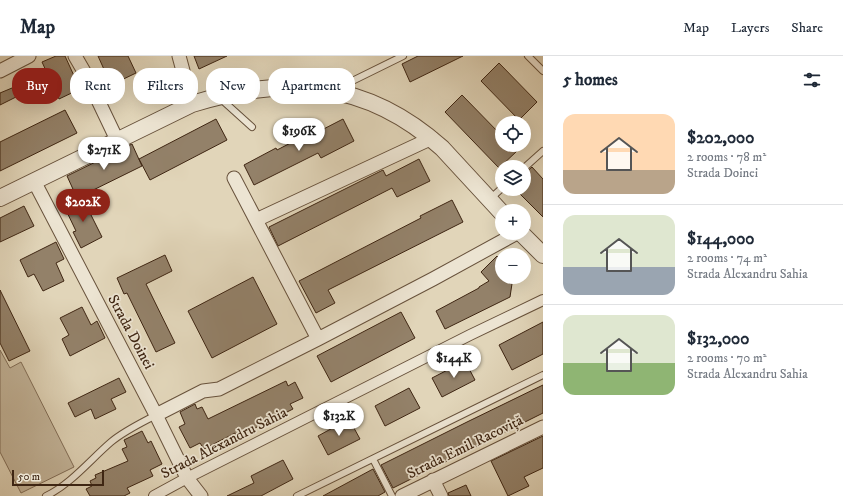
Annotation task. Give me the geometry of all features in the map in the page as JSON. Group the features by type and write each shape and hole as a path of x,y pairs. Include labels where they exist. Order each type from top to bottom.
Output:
{"street":[{"path":"0,71 29,56"},
{"path":"76,56 117,140"},
{"path":"179,56 182,68"},
{"path":"355,96 387,109 432,138 495,205"},
{"path":"0,198 192,104"},
{"path":"256,220 432,138"},
{"path":"234,178 318,340"},
{"name":"Strada Doinei","path":"34,181 156,415 187,478 201,496"},
{"path":"156,415 203,391 219,389 318,340 504,240"},
{"path":"528,240 543,255"},
{"name":"Strada Alexandru Sahia","path":"154,496 187,478 543,300"},
{"name":"Strada Emil Racoviță","path":"402,496 543,427"},
{"path":"433,480 441,496"}],"lane":[{"path":"355,80 403,56"},
{"path":"528,56 543,71"},
{"path":"227,104 252,127"},
{"path":"531,162 543,151"},
{"path":"490,200 495,195"},
{"path":"297,496 543,375"},
{"path":"46,496 53,493 118,436 156,415"},
{"path":"373,459 392,496"}],"shaded area":[{"path":"0,350 10,368 21,362 74,467 21,493 0,452"}],"building":[{"path":"56,56 65,56 70,68 70,94 62,98 62,68 45,68 42,62"},
{"path":"98,56 128,56 134,68 133,74 125,78 125,68 103,68"},
{"path":"194,56 227,56 199,69"},
{"path":"418,56 463,56 410,82 402,64"},
{"path":"499,63 537,102 523,116 515,116 481,81"},
{"path":"12,88 12,99 0,105 0,93"},
{"path":"462,95 495,129 495,152 516,152 507,160 495,160 495,164 445,112"},
{"path":"65,110 77,133 0,171 0,142"},
{"path":"216,119 227,140 150,180 139,159"},
{"path":"343,119 354,141 321,158 318,153 254,185 244,165 276,148 277,150 308,134 310,136"},
{"path":"132,144 142,166 77,198 67,176"},
{"path":"419,159 430,181 397,197 392,188 278,246 269,227 383,170 386,176"},
{"path":"532,167 543,179 543,217 522,196 531,196"},
{"path":"82,197 102,237 81,248 73,232 76,231 64,206"},
{"path":"452,200 463,222 328,290 335,303 316,313 299,281 421,218 420,216"},
{"path":"24,206 34,226 0,242 0,218"},
{"path":"56,242 64,259 56,263 64,281 43,291 34,274 28,277 20,260"},
{"path":"165,255 172,271 146,284 175,343 156,352 127,293 124,294 117,278"},
{"path":"495,258 495,284 512,284 510,297 445,329 436,311 489,281 481,272"},
{"path":"253,277 277,324 212,358 188,311"},
{"path":"0,290 30,351 9,361 0,343"},
{"path":"82,307 91,325 97,321 105,338 70,356 62,339 69,335 60,318"},
{"path":"401,312 415,338 331,382 317,356"},
{"path":"543,322 543,354 512,370 499,345"},
{"path":"465,361 475,380 442,397 432,378"},
{"path":"119,378 126,392 111,399 116,409 95,419 91,409 75,417 68,403"},
{"path":"286,381 288,386 295,382 303,398 290,404 293,409 237,437 235,433 204,449 200,443 190,448 179,427 185,424 180,412 195,404 197,409 202,407 208,419"},
{"path":"543,385 543,413 393,488 381,465"},
{"path":"409,388 420,408 385,426 375,406"},
{"path":"349,419 360,439 328,455 318,436"},
{"path":"142,431 148,443 151,441 162,464 150,470 153,476 127,488 130,493 124,496 90,496 86,489 92,486 90,481 96,478 95,475 128,461 122,449 127,447 124,440"},
{"path":"543,436 543,468 524,477 529,486 508,496 491,461"},
{"path":"283,460 293,479 261,496 227,496 254,483 251,476"},
{"path":"373,469 385,492 378,496 323,496"},
{"path":"466,485 471,496 449,496 448,493"}]}
